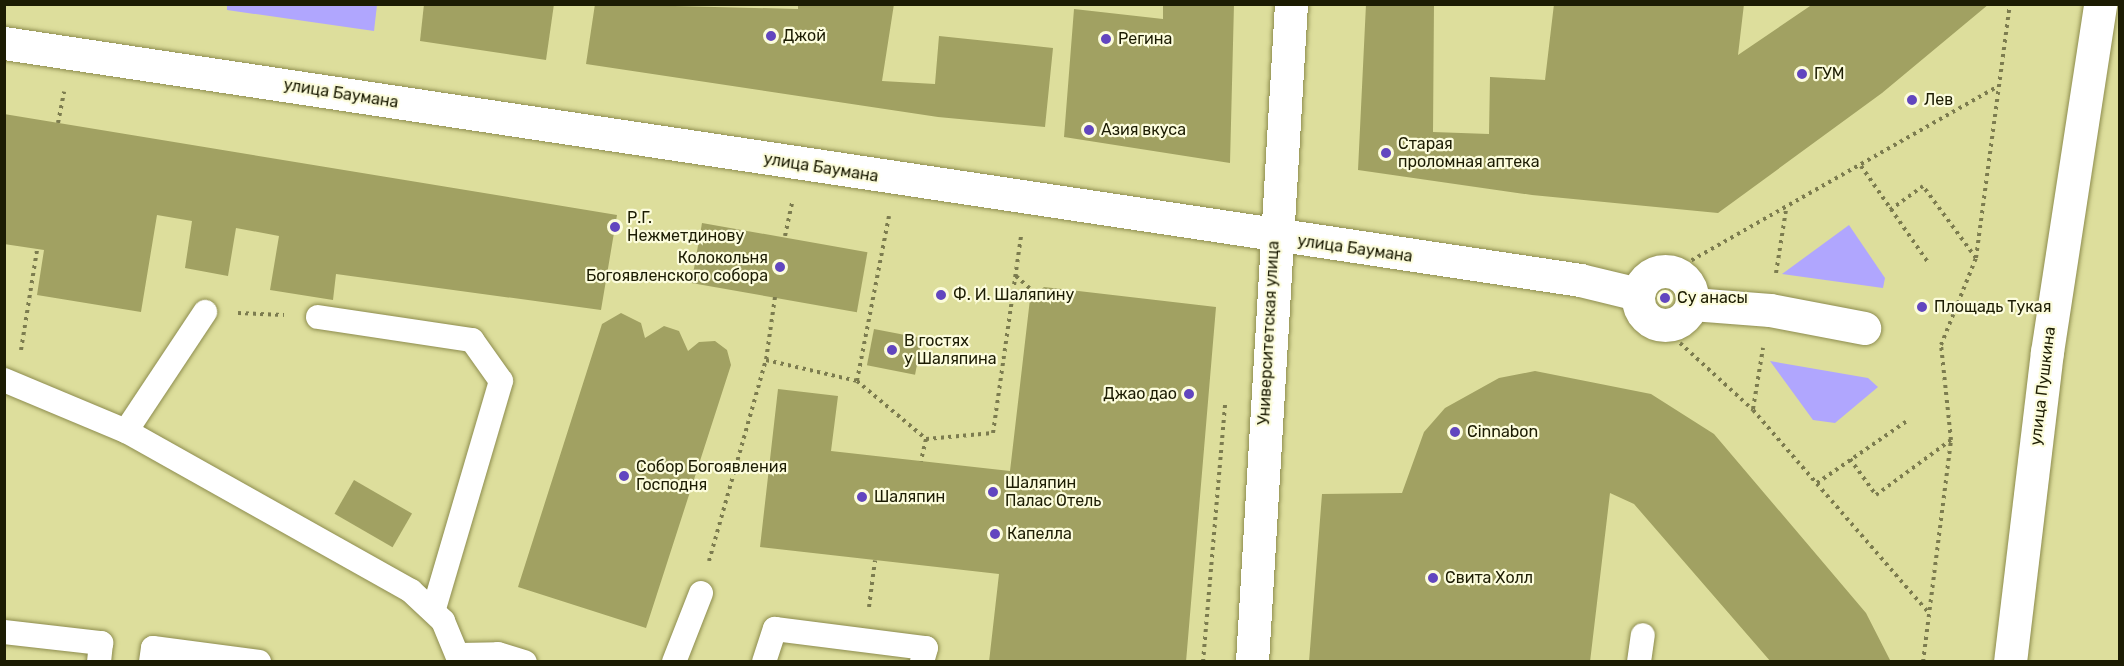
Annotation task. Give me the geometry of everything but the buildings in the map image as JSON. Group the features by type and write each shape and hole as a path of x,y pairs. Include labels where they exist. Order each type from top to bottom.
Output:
{"street":[{"name":"Университетская улица","path":"1252,662 1274,237 1291,4"},
{"name":"улица Пушкина","path":"2010,662 2047,352 2100,4"},
{"name":"улица Баумана","path":"4,43 1026,200 1581,280 1638,294"},
{"path":"1671,271 1685,279 1692,304 1680,320 1660,325 1642,314 1638,294 1649,275 1671,271"},
{"path":"1692,304 1770,310 1864,328"}],"lane":[{"path":"126,431 205,312"},
{"path":"318,317 472,340 501,381 434,608"},
{"path":"10,380 126,431 434,608 460,658 498,654 525,662"},
{"path":"674,662 701,592"},
{"path":"764,662 775,629 926,648 922,662"},
{"path":"4,632 101,643 99,662"},
{"path":"1640,662 1643,635"},
{"path":"151,662 153,648 259,662"}],"path":[{"path":"1923,662 1951,440 1941,345 1976,258 1997,87 2010,4"},
{"path":"1671,271 1861,166 1997,87"},
{"path":"1861,166 1929,264"},
{"path":"857,381 896,179"},
{"path":"1890,210 1923,186 1976,258"},
{"path":"766,360 857,381 926,439 993,433 1026,200"},
{"path":"10,380 37,250"},
{"path":"1015,275 1036,294"},
{"path":"701,592 766,360 775,297"},
{"path":"205,312 289,315"},
{"path":"1660,325 1753,410 1928,611"},
{"path":"1817,483 1907,421"},
{"path":"921,461 926,439"},
{"path":"1850,459 1876,495 1951,440"},
{"path":"864,641 875,560"}],"shaded area":[{"path":"227,4 377,5 374,31 227,10"},
{"path":"1849,225 1885,278 1883,288 1782,274"},
{"path":"1770,361 1868,378 1878,387 1835,423 1813,420"}],"place":[{"name":"Джой","path":"771,36"},
{"name":"Регина","path":"1106,39"},
{"name":"ГУМ","path":"1802,74"},
{"name":"Лев","path":"1912,100"},
{"name":"Азия вкуса","path":"1089,130"},
{"name":"Старая проломная аптека","path":"1386,153"},
{"name":"Р.Г. Нежметдинову","path":"615,227"},
{"name":"Колокольня Богоявленского собора","path":"780,267"},
{"name":"Ф. И. Шаляпину","path":"941,295"},
{"name":"Су анасы","path":"1665,298"},
{"name":"Площадь Тукая","path":"1922,307"},
{"name":"В гостях у Шаляпина","path":"892,350"},
{"name":"Джао дао","path":"1189,394"},
{"name":"Cinnabon","path":"1455,432"},
{"name":"Собор Богоявления Господня","path":"624,476"},
{"name":"Шаляпин Палас Отель","path":"993,492"},
{"name":"Шаляпин","path":"862,497"},
{"name":"Капелла","path":"995,534"},
{"name":"Свита Холл","path":"1433,578"}]}
